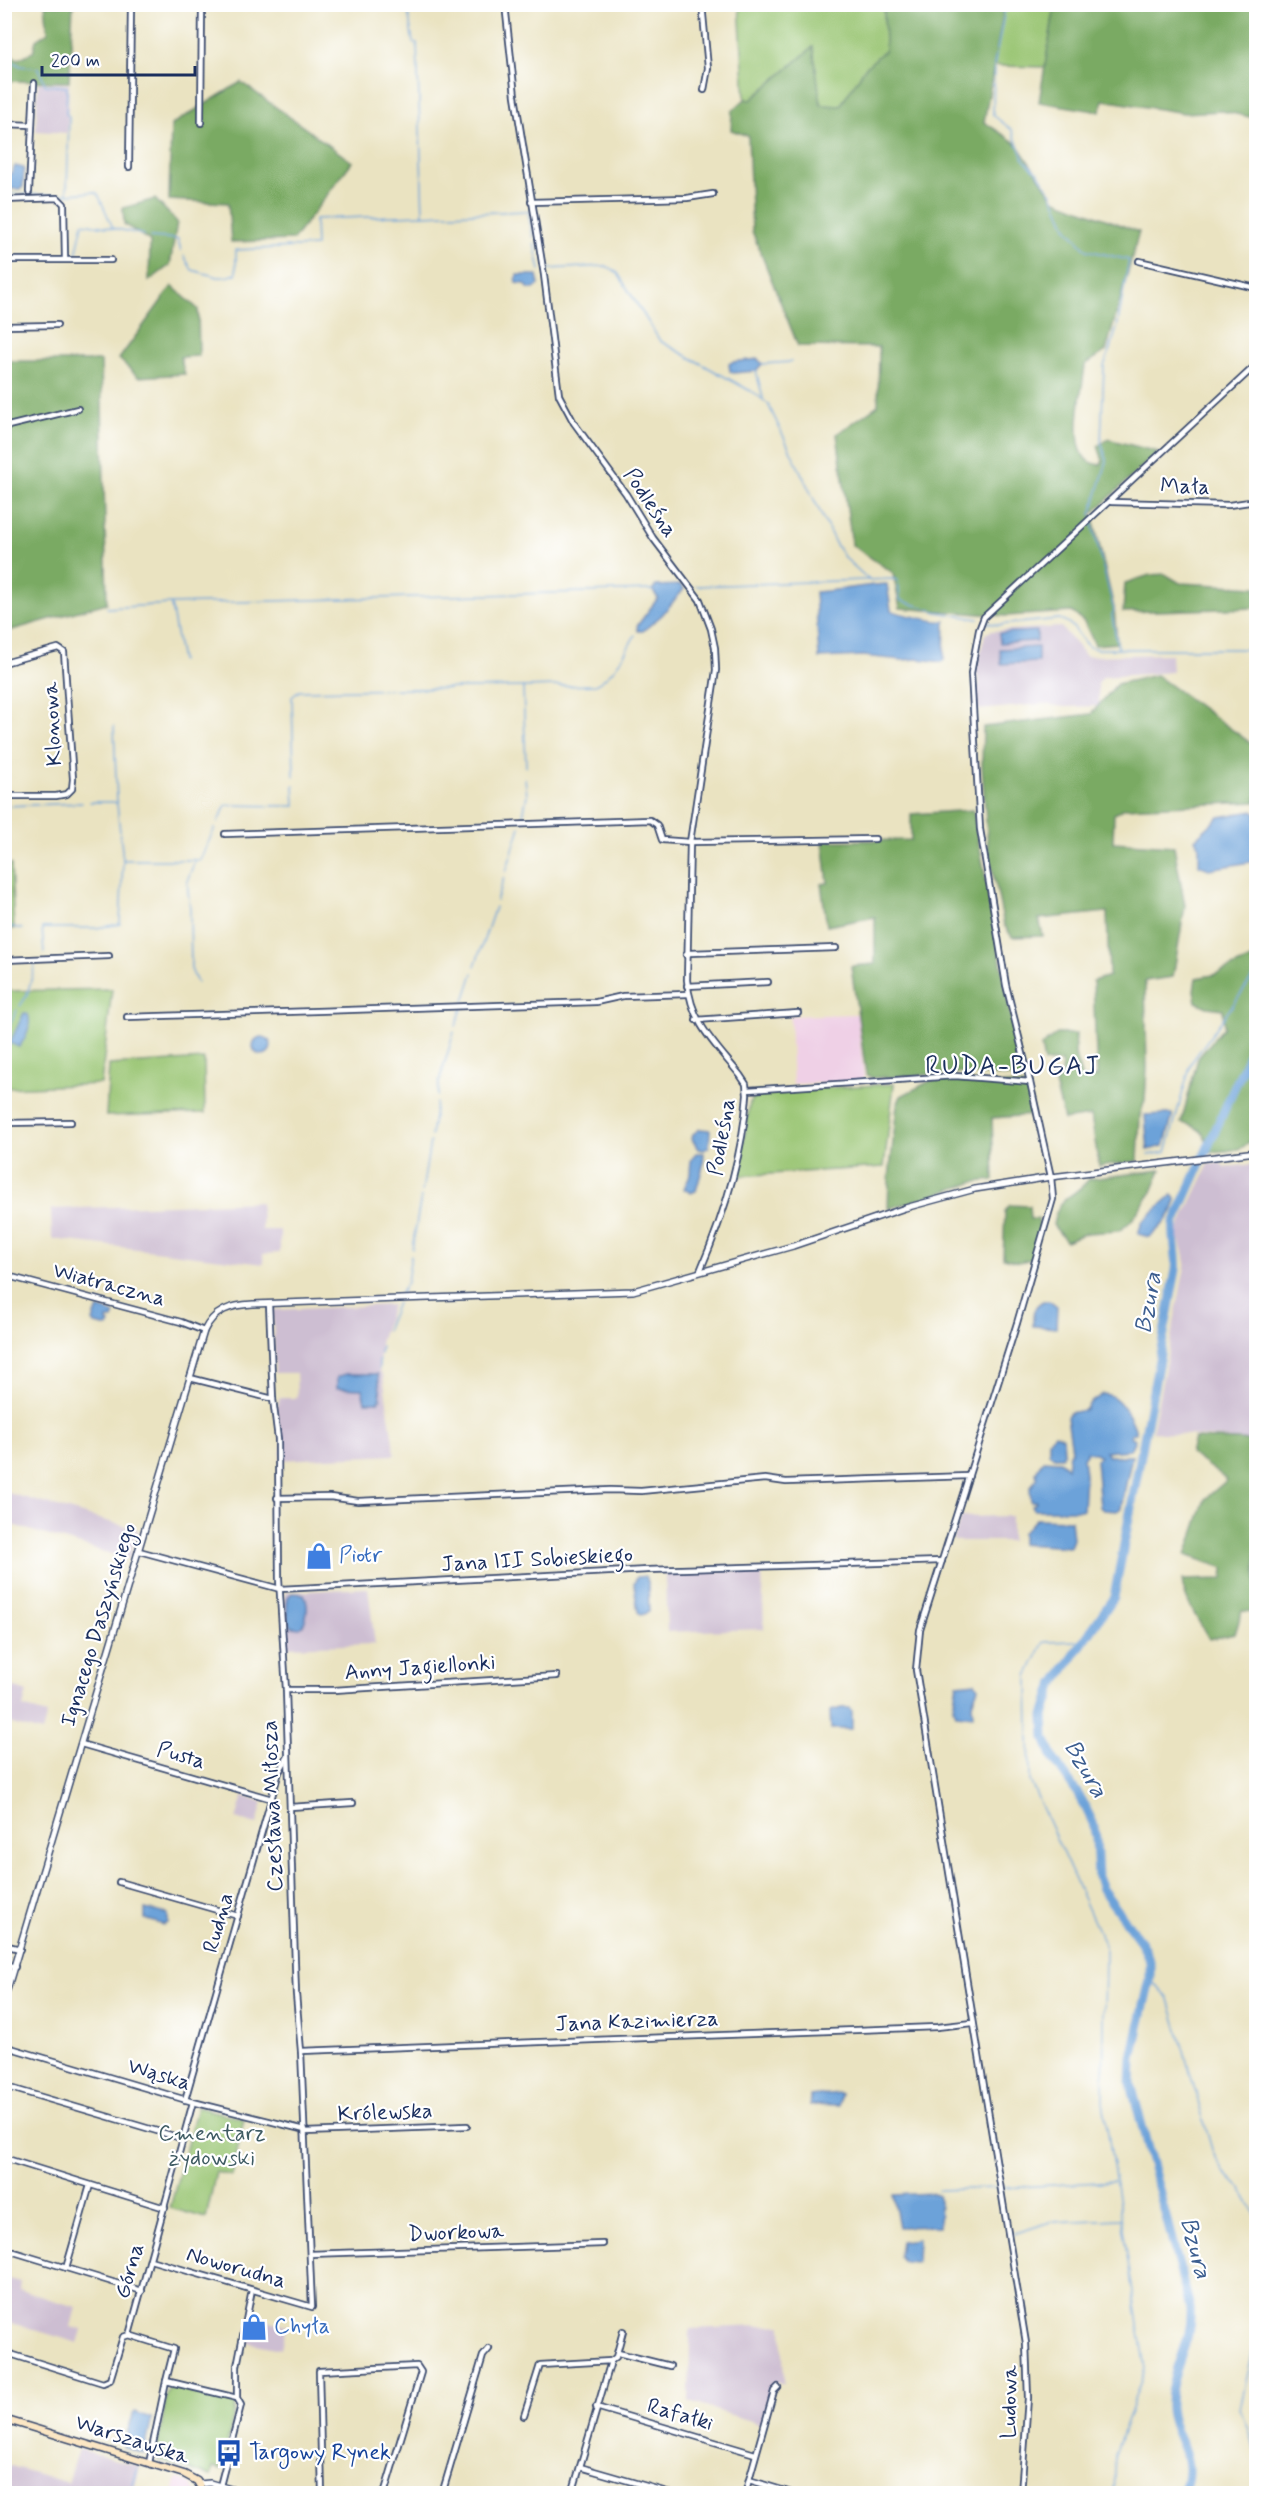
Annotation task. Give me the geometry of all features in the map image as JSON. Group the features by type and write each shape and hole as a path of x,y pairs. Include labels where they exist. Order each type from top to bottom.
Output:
{"main road":[{"name":"Warszawska","path":"4,2419 184,2474 199,2484"},
{"path":"199,2484 204,2493"}],"street":[{"path":"129,166 131,4"},
{"path":"201,123 202,4"},
{"name":"Podleśna","path":"505,4 515,96 544,275 557,384 563,404 626,494 653,538 700,600 716,648 716,670 690,842 687,986 696,1020 740,1075 747,1090 732,1182 700,1271"},
{"path":"702,4 708,68 704,90"},
{"path":"29,192 34,83"},
{"path":"4,124 32,125"},
{"path":"531,202 687,198 713,194"},
{"path":"4,200 58,198 64,204 65,259"},
{"path":"4,260 111,260"},
{"path":"1139,261 1257,288"},
{"path":"4,326 57,325"},
{"name":"Ludowa","path":"1020,2493 1029,2377 1021,2312 916,1670 920,1630 969,1476 1053,1194 1030,1082 1006,985 980,829 971,682 975,646 984,617 1257,365"},
{"path":"4,427 78,409"},
{"name":"Mała","path":"1111,502 1229,506 1257,501"},
{"name":"Klonowa","path":"4,663 57,648 64,652 73,779 72,789 62,795 4,796"},
{"path":"225,834 650,820 657,825 662,840 690,842 875,838"},
{"path":"686,955 690,953 836,948"},
{"path":"4,960 109,956"},
{"path":"687,986 768,982"},
{"path":"127,1017 596,1002 622,996 688,994"},
{"path":"696,1020 798,1013"},
{"path":"747,1090 955,1076 1030,1082"},
{"path":"4,1123 71,1122"},
{"name":"Ignacego Daszyńskiego","path":"4,2000 204,1331 214,1315 228,1308 269,1304 623,1292 642,1289 793,1246 938,1198 995,1185 1257,1152"},
{"name":"Wiatraczna","path":"4,1275 181,1322 204,1331"},
{"name":"Czesława Miłosza","path":"269,1304 273,1399 278,1439 280,1589 286,1690 296,1994 301,2051 312,2307"},
{"path":"190,1378 273,1399"},
{"path":"277,1498 330,1497 358,1501 610,1490 641,1491 757,1480 786,1482 969,1476"},
{"name":"Jana III Sobieskiego","path":"139,1551 280,1589 648,1570 942,1561"},
{"name":"Anny Jagiellonki","path":"286,1690 334,1690 557,1676"},
{"name":"Pusta","path":"81,1744 272,1799"},
{"name":"Rudna","path":"185,2100 279,1772 287,1758"},
{"path":"290,1806 353,1803"},
{"path":"119,1882 238,1916"},
{"path":"4,1945 20,1949"},
{"path":"4,1964 15,1967"},
{"name":"Jana Kazimierza","path":"301,2051 937,2027 973,2023"},
{"name":"Wąska","path":"4,2046 185,2100 305,2131"},
{"path":"4,2086 183,2139 193,2102"},
{"name":"Królewska","path":"305,2131 467,2126"},
{"name":"Górna","path":"4,2352 103,2383 110,2380 123,2337 129,2335 183,2139"},
{"path":"4,2158 165,2208"},
{"path":"66,2268 90,2184"},
{"name":"Dworkowa","path":"310,2254 603,2244"},
{"path":"4,2249 142,2291"},
{"name":"Noworudna","path":"150,2260 312,2307"},
{"path":"220,2486 241,2405 237,2398 237,2367 252,2290"},
{"path":"524,2416 540,2365 614,2360 623,2331"},
{"path":"129,2335 174,2349 149,2463"},
{"path":"442,2493 483,2356 489,2349"},
{"path":"618,2352 670,2366"},
{"path":"572,2493 610,2361"},
{"path":"322,2493 319,2371 388,2366 420,2368 384,2493"},
{"path":"166,2381 237,2398"},
{"path":"745,2493 774,2391 778,2387"},
{"name":"Rafałki","path":"596,2407 755,2454"},
{"path":"580,2467 674,2493"},
{"path":"748,2480 795,2493"},
{"name":"Warszawska","path":"199,2484 207,2482 248,2493"}],"shaded area":[{"path":"38,83 69,84 67,133 36,131"},
{"path":"1061,627 1086,656 1171,654 1172,672 1103,677 1098,684 1099,706 1065,707 1043,704 978,710 977,687 980,684 976,671 985,634 991,631"},
{"path":"857,1014 864,1078 855,1082 793,1084 790,1016"},
{"path":"1220,1163 1225,1167 1256,1164 1256,1441 1152,1432 1186,1262 1178,1229 1209,1164"},
{"path":"261,1202 262,1230 280,1230 280,1253 263,1254 264,1264 52,1239 51,1209"},
{"path":"392,1305 380,1343 379,1370 383,1376 395,1455 280,1460 282,1442 277,1407 280,1398 297,1396 296,1373 275,1373 273,1310"},
{"path":"5,1492 138,1530 129,1559 5,1523"},
{"path":"1011,1516 1011,1541 953,1541 961,1517"},
{"path":"762,1570 764,1629 667,1632 665,1573"},
{"path":"368,1588 375,1644 286,1647 284,1597 287,1592"},
{"path":"5,1684 27,1692 23,1707 47,1714 42,1732 5,1722"},
{"path":"243,1796 263,1802 257,1824 236,1819"},
{"path":"9,2279 21,2282 20,2290 76,2307 71,2327 82,2330 78,2343 5,2321 5,2293"},
{"name":"Chyła","path":"250,2316 286,2325 281,2349 246,2342"},
{"path":"782,2325 784,2383 774,2383 761,2424 689,2402 690,2329"},
{"path":"79,2449 140,2467 133,2493 5,2493 5,2464 68,2483"},
{"path":"177,2479 190,2484 198,2493 173,2493"}],"green space":[{"path":"45,5 73,5 69,82 5,81 4,51 18,59 33,52 36,40 48,32"},
{"path":"739,5 884,5 885,50 866,68 840,106 821,105 812,48 751,100 745,99"},
{"path":"884,5 1005,5 984,122 1016,143 1054,199 1139,232 1106,351 1085,365 1078,429 1082,452 1087,460 1100,465 1103,461 1098,446 1108,439 1158,452 1092,514 1114,608 1117,643 1095,645 1084,622 1072,612 1006,616 900,608 893,573 852,545 837,434 878,405 879,347 798,346 752,231 748,136 731,130 732,111 745,99 751,100 813,47 821,105 840,106 865,68 885,50"},
{"path":"1005,5 1055,5 1045,67 994,66"},
{"path":"1055,5 1256,5 1255,118 1222,111 1184,113 1103,100 1100,112 1039,102"},
{"path":"241,82 352,162 293,240 231,242 228,203 169,200 171,125"},
{"path":"155,199 177,222 170,265 149,281 150,241 124,224 123,208"},
{"path":"172,286 198,309 199,356 180,357 185,374 138,377 119,359"},
{"path":"5,361 101,361 107,603 5,632"},
{"path":"1165,574 1180,583 1256,587 1256,608 1123,612 1125,583 1150,575"},
{"path":"1156,675 1256,747 1256,802 1124,808 1114,814 1113,842 1174,846 1185,906 1173,977 1145,981 1147,1068 1145,1100 1140,1115 1138,1161 1099,1166 1091,1116 1064,1120 1055,1084 1063,1075 1061,1062 1044,1062 1041,1046 1057,1034 1076,1034 1075,1054 1082,1079 1097,1077 1093,981 1109,976 1107,912 1039,919 1043,936 1012,937 1004,925 988,848 982,766 983,727 1091,714 1117,684"},
{"path":"973,810 1014,1033 1025,1078 955,1073 872,1078 866,1074 851,966 875,964 875,917 827,926 821,884 828,883 823,841 911,840 911,814"},
{"path":"11,864 14,929 5,929 4,865"},
{"path":"1256,957 1256,1130 1244,1147 1211,1152 1197,1128 1181,1123 1198,1058 1224,1027 1223,1009 1207,1007 1196,1002 1194,990 1196,978 1213,975"},
{"path":"112,989 101,1084 5,1088 4,991"},
{"path":"204,1059 205,1113 106,1116 109,1065"},
{"path":"939,1079 1028,1086 1034,1115 992,1118 994,1180 975,1182 888,1209 897,1105 901,1096 930,1081"},
{"path":"894,1084 884,1167 738,1176 750,1102 757,1092"},
{"path":"1161,1170 1152,1192 1131,1221 1119,1231 1087,1233 1066,1241 1053,1225 1062,1202 1089,1179"},
{"path":"1010,1205 1029,1206 1030,1219 1038,1219 1040,1230 1032,1259 1019,1262 1003,1258 1005,1211"},
{"path":"1194,1438 1256,1441 1256,1612 1242,1611 1235,1634 1209,1639 1189,1603 1182,1580 1223,1579 1224,1568 1186,1555 1205,1499 1227,1480 1190,1453"},
{"name":"Cmentarz żydowski","path":"197,2107 244,2119 232,2176 216,2172 206,2218 170,2208"},
{"path":"176,2387 195,2394 232,2401 236,2405 221,2470 213,2468 211,2476 161,2461 156,2457 167,2393 170,2388"}],"water":[{"path":"15,166 24,168 23,187 5,189 5,172 11,174"},
{"path":"517,275 537,275 539,285 534,289 529,289 525,284 516,283"},
{"path":"758,359 762,364 756,371 733,373 730,371 729,364 732,362"},
{"path":"887,584 891,610 935,621 945,621 944,660 941,662 863,656 819,658 815,592"},
{"path":"681,585 684,589 662,615 643,631 638,631 637,626 658,598 652,590 656,586"},
{"path":"1037,631 1037,641 1000,643 999,633"},
{"path":"1038,647 1038,662 1001,664 1000,649"},
{"path":"1253,811 1256,814 1256,861 1209,869 1199,865 1199,847 1195,839 1219,817"},
{"path":"24,1013 28,1014 29,1027 19,1047 10,1043"},
{"path":"262,1037 268,1040 271,1046 268,1052 262,1055 256,1052 253,1046 256,1040"},
{"path":"1172,1114 1164,1146 1148,1150 1145,1115"},
{"path":"700,1129 710,1130 709,1147 704,1150 698,1149 692,1139 693,1134"},
{"path":"696,1153 704,1153 703,1166 696,1191 691,1193 684,1189 690,1174 691,1160"},
{"path":"1172,1195 1176,1200 1162,1226 1149,1237 1138,1234 1142,1222"},
{"path":"1043,1301 1049,1301 1057,1307 1056,1328 1033,1326 1035,1309"},
{"path":"98,1308 115,1314 113,1319 107,1319 110,1323 108,1327 95,1324 93,1321"},
{"path":"346,1374 378,1374 381,1398 378,1402 365,1402 362,1389 337,1388 337,1377"},
{"path":"1103,1394 1119,1402 1132,1421 1136,1433 1130,1436 1135,1439 1130,1450 1105,1452 1108,1456 1132,1456 1121,1508 1117,1511 1103,1510 1100,1507 1096,1460 1100,1456 1087,1452 1083,1458 1085,1475 1083,1510 1034,1510 1031,1506 1036,1501 1031,1502 1030,1488 1037,1478 1036,1472 1043,1460 1060,1461 1067,1468 1069,1453 1072,1450 1067,1417 1069,1413 1085,1410 1090,1403"},
{"path":"1055,1434 1063,1437 1062,1457 1054,1457 1049,1453 1049,1440"},
{"path":"1036,1519 1071,1520 1073,1539 1070,1547 1022,1544 1022,1533"},
{"path":"646,1576 649,1612 641,1615 638,1612 634,1584 637,1577"},
{"path":"292,1593 304,1594 307,1602 306,1617 300,1628 292,1627 288,1617 288,1597"},
{"path":"975,1682 978,1687 972,1704 973,1716 956,1714 953,1707 957,1684"},
{"path":"849,1708 852,1711 852,1729 831,1729 830,1711"},
{"path":"145,1909 168,1914 168,1923 164,1925 145,1919"},
{"path":"841,2094 839,2106 810,2105 810,2096"},
{"path":"933,2193 938,2195 940,2201 939,2226 899,2227 893,2195"},
{"path":"918,2239 916,2262 902,2261 899,2256 901,2241"},
{"path":"134,2412 152,2418 144,2454 123,2447"}],"waterway":[{"path":"407,4 413,43 417,43 423,215"},
{"path":"1006,4 994,66 993,115 1012,130 1024,160 1039,174 1052,194 1067,228 1087,250 1129,260 1117,328 1104,366 1101,442 1107,461 1091,515"},
{"path":"4,57 21,66 39,68 45,85 67,87 66,114 69,116 67,193"},
{"path":"4,194 57,195 94,192 98,194 113,228 144,235"},
{"path":"184,256 192,270 226,277 236,274 236,250 316,246 315,219 528,211 533,237"},
{"path":"76,255 83,223 113,228"},
{"path":"150,237 178,239 181,251"},
{"path":"534,243 540,270"},
{"path":"4,263 16,262"},
{"path":"547,269 606,266 617,272 660,341 756,394 768,404 835,543 844,557 870,581"},
{"path":"762,364 791,362"},
{"path":"756,371 763,398"},
{"path":"1092,523 1114,610 1112,615 1118,648"},
{"path":"696,586 894,579 898,581 900,600 937,612 978,619"},
{"path":"107,608 171,604 652,590"},
{"path":"171,605 181,661"},
{"path":"985,622 998,625 1059,619 1073,627 1089,647 1098,649 1256,649"},
{"path":"526,767 523,687 595,685 614,670 635,635"},
{"path":"294,776 292,697 299,691 523,687"},
{"path":"114,726 117,803"},
{"path":"522,821 527,795 525,778"},
{"path":"218,822 226,805 295,806 294,785"},
{"path":"90,802 117,804 123,860 200,860 215,828"},
{"path":"4,806 82,803"},
{"path":"506,872 520,827"},
{"path":"44,953 42,928 96,928 120,924 123,861"},
{"path":"195,861 187,881 191,969 197,983"},
{"path":"496,901 504,878"},
{"path":"475,966 495,907"},
{"path":"8,926 22,929"},
{"path":"20,1006 27,995 35,965"},
{"path":"1149,1155 1166,1152 1191,1063 1253,977 1256,968"},
{"path":"464,1001 473,973"},
{"path":"456,1026 462,1008"},
{"path":"4,1037 17,1010"},
{"path":"438,1096 439,1082 454,1032"},
{"name":"Bzura","path":"1182,2494 1187,2481 1187,2460 1172,2420 1170,2396 1188,2333 1190,2308 1131,2084 1132,2058 1150,1979 1150,1961 1141,1942 1102,1889 1098,1877 1093,1823 1082,1800 1053,1758 1045,1738 1044,1716 1053,1686 1114,1597 1176,1270 1174,1223 1256,1039"},
{"path":"4,1063 5,1067"},
{"path":"4,1109 6,1073"},
{"path":"431,1136 436,1103"},
{"path":"422,1192 430,1142"},
{"path":"412,1249 421,1197"},
{"path":"400,1295 407,1282 411,1255"},
{"path":"386,1331 397,1303"},
{"path":"380,1354 381,1346"},
{"path":"379,1360 379,1369"},
{"path":"1077,1641 1044,1642 1030,1670 1028,1677 1030,1781 1105,1946 1103,2102 1145,2369 1115,2454 1113,2494"},
{"path":"1150,1979 1169,1999 1213,2153 1224,2172 1241,2189 1256,2215"},
{"path":"1004,2188 1114,2181"},
{"path":"938,2190 996,2188"},
{"path":"1013,2234 1051,2222 1121,2219"},
{"path":"1256,2337 1240,2409 1256,2451"},
{"path":"130,2494 138,2468"}],"place":[{"name":"Piotr","path":"319,1556"},
{"name":"Chyła","path":"254,2327"},
{"name":"Targowy Rynek","path":"229,2453"}],"district":[{"name":"RUDA-BUGAJ","path":"1013,1067"}]}
